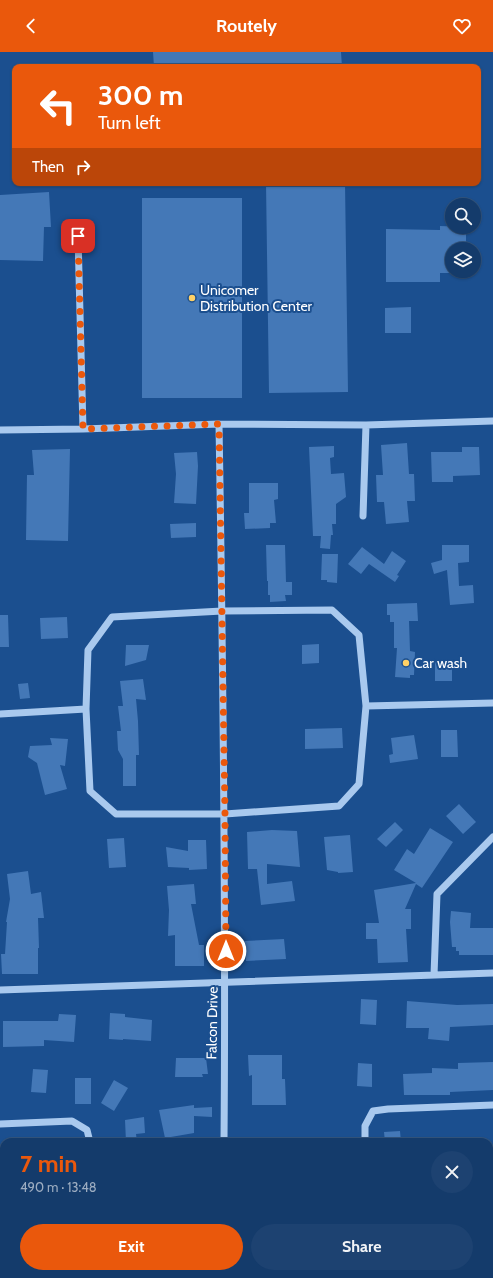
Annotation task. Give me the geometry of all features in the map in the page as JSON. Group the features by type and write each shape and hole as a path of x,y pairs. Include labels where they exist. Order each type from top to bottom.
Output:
{"street":[{"path":"78,236 83,429"},
{"path":"0,430 83,429 219,424 366,425 493,421"},
{"name":"Falcon Drive","path":"219,424 225,814 226,982 224,1138"},
{"path":"363,516 366,425"},
{"path":"332,610 359,635 366,706 359,784 339,806 225,814 116,814 90,791 86,709 88,650 112,617 222,611 332,610"},
{"path":"366,706 493,703"},
{"path":"0,714 86,709"},
{"path":"434,975 437,894 493,837"},
{"path":"0,990 493,973"},
{"path":"365,1138 365,1126 373,1111 388,1109 493,1105"},
{"path":"0,1124 72,1122 87,1130 89,1138"}],"building":[{"path":"153,52 341,52 342,64 154,64"},
{"path":"266,186 345,186 348,392 269,393"},
{"path":"49,192 51,227 44,227 43,261 0,260 0,195"},
{"name":"Unicomer Distribution Center","path":"142,198 242,198 242,398 142,398"},
{"path":"440,226 445,226 445,234 466,234 466,242 445,242 445,273 440,273 440,282 386,282 386,229 440,230"},
{"path":"411,307 411,333 385,333 385,308"},
{"path":"407,443 409,474 414,474 415,501 407,501 409,522 386,524 384,502 377,502 376,475 383,475 381,445"},
{"path":"334,446 334,457 330,458 331,474 344,473 346,497 336,504 336,524 332,524 333,535 331,535 330,549 320,548 321,536 313,536 309,447"},
{"path":"462,447 479,447 480,475 453,476 453,482 432,482 431,452 462,452"},
{"path":"70,449 68,541 26,540 27,475 34,475 32,450"},
{"path":"197,452 198,466 196,504 174,503 176,474 174,453"},
{"path":"249,483 278,483 278,499 274,500 276,523 270,523 270,528 245,529 244,513 249,513"},
{"path":"196,523 196,537 171,538 170,524"},
{"path":"266,545 285,545 286,582 292,582 292,595 285,595 286,601 270,602 267,581"},
{"path":"442,545 469,545 469,562 458,563 459,586 473,585 474,603 450,605 447,570 434,574 431,563 442,560"},
{"path":"362,547 384,564 392,551 406,561 397,575 399,576 395,582 369,564 361,574 348,564"},
{"path":"322,554 338,554 337,583 321,580"},
{"path":"417,603 418,621 409,621 410,651 415,652 414,675 410,675 410,678 395,677 397,648 394,648 394,622 390,622 390,615 387,615 387,604"},
{"path":"0,615 8,615 9,647 0,647"},
{"path":"67,617 68,638 41,639 40,618"},
{"path":"319,644 319,663 302,664 302,645"},
{"path":"126,645 149,645 146,660 125,666"},
{"path":"435,662 452,662 452,681 435,681"},
{"path":"143,679 146,700 136,699 139,755 136,755 136,786 123,786 123,759 118,750 117,731 121,731 118,706 123,706 120,681"},
{"path":"28,683 30,698 20,699 18,684"},
{"path":"342,728 343,748 305,749 305,729"},
{"path":"441,730 457,730 458,757 441,757"},
{"path":"414,735 418,759 390,763 389,755 393,754 391,738"},
{"path":"50,738 68,739 65,766 60,765 67,789 45,795 37,763 28,757 30,746 52,745"},
{"path":"459,804 476,822 463,834 446,816"},
{"path":"395,822 403,830 386,847 377,839"},
{"path":"430,828 453,842 422,888 416,884 405,909 411,909 411,929 406,929 408,962 378,963 377,939 366,939 366,923 379,923 374,890 416,883 394,870 407,849 414,854"},
{"path":"272,830 297,831 300,867 267,864 267,884 292,881 295,901 261,905 257,869 248,869 247,832"},
{"path":"350,835 353,872 338,873 327,870 324,837"},
{"path":"124,838 126,867 109,868 107,839"},
{"path":"188,840 206,840 207,869 189,870 189,868 168,867 166,847 188,851"},
{"path":"28,871 31,894 41,892 44,918 38,918 38,974 2,974 1,954 5,954 6,922 10,899 7,874"},
{"path":"194,884 196,904 191,904 199,945 204,945 204,966 175,966 175,935 168,936 169,910 167,886"},
{"path":"451,911 471,913 470,928 493,928 493,955 459,955 459,951 456,951 456,947 452,947 450,922"},
{"path":"284,939 286,959 246,961 244,941"},
{"path":"361,999 377,1000 376,1025 360,1024"},
{"path":"407,1001 457,1005 493,1004 493,1025 450,1027 449,1041 428,1039 429,1028 406,1028"},
{"path":"110,1013 125,1014 125,1017 152,1020 151,1041 109,1039"},
{"path":"59,1014 76,1015 74,1042 44,1040 44,1046 3,1047 3,1021 58,1021"},
{"path":"248,1055 282,1055 282,1079 285,1079 286,1105 252,1105 252,1075 249,1076"},
{"path":"176,1058 206,1058 208,1074 202,1074 203,1077 175,1077"},
{"path":"493,1062 493,1090 450,1092 450,1095 404,1095 403,1074 432,1073 432,1068 458,1069 458,1063"},
{"path":"358,1063 372,1064 372,1087 357,1086"},
{"path":"33,1069 48,1070 46,1093 31,1092"},
{"path":"75,1078 91,1078 91,1104 75,1104"},
{"path":"114,1080 128,1088 114,1111 101,1103"},
{"path":"194,1105 194,1108 212,1107 212,1117 194,1116 194,1133 165,1138 159,1110"},
{"path":"144,1117 145,1133 136,1134 136,1138 126,1138 125,1120"},
{"path":"400,1131 401,1138 385,1138 384,1132"}],"place":[{"name":"Unicomer Distribution Center","path":"192,298"},
{"name":"Car wash","path":"406,663"}],"route":[{"path":"78,236 83,429 219,424 223,626 226,951"}]}
